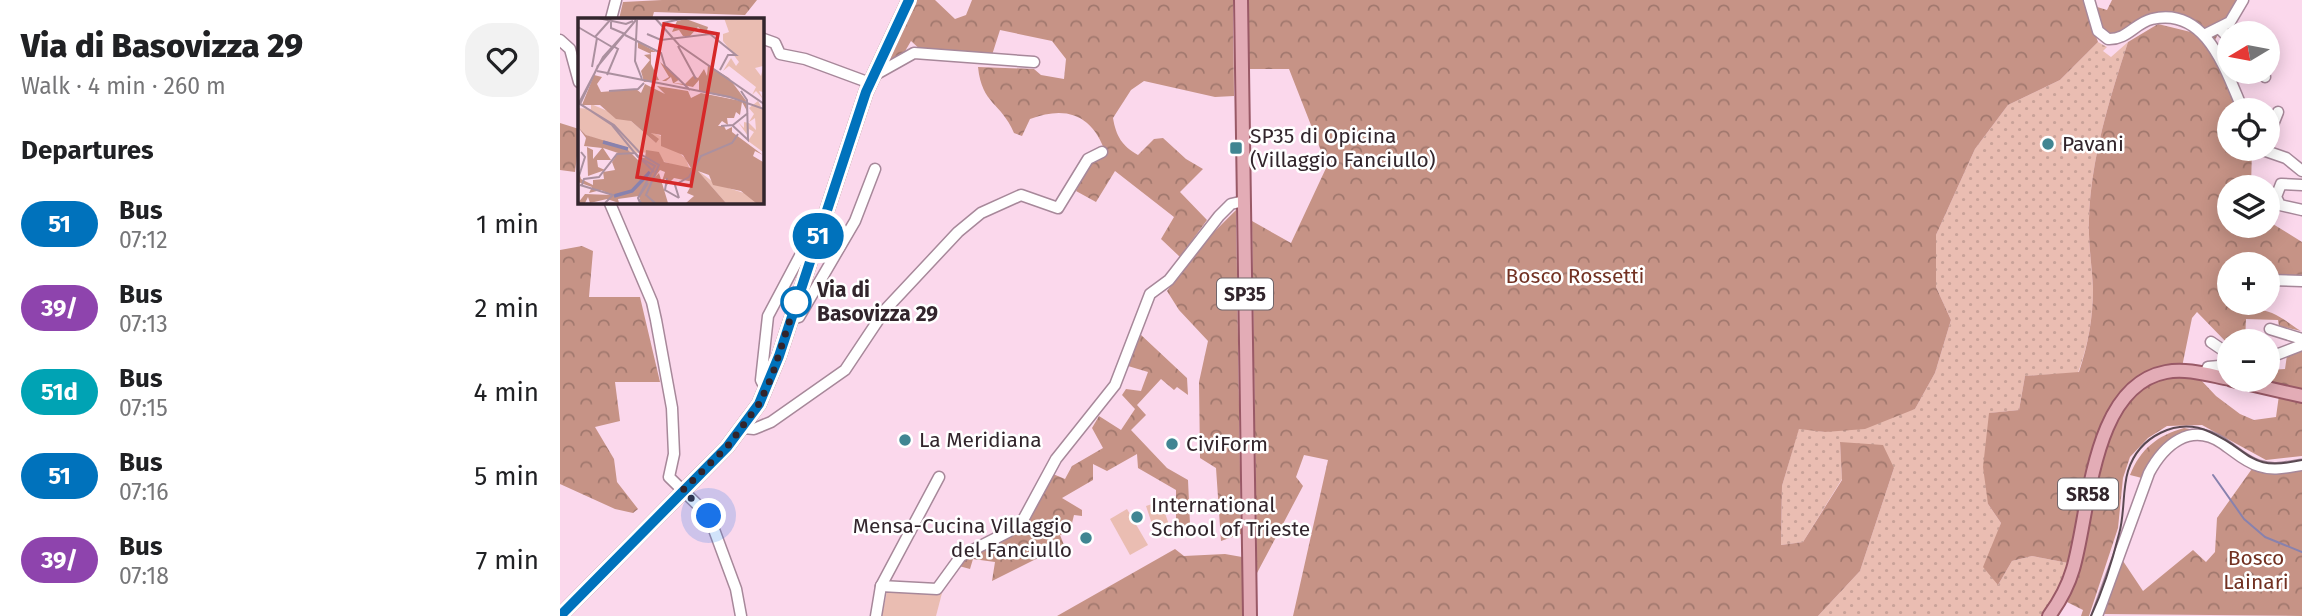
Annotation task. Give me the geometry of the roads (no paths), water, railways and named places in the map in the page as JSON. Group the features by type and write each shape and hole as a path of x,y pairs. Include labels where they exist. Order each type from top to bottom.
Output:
{"main road":[{"path":"560,615 743,428 766,390 871,79 909,0"},
{"name":"SP35","path":"1241,0 1250,616"},
{"name":"SR58","path":"2049,616 2073,570 2095,467 2118,408 2138,384 2160,373 2175,370 2217,376"},
{"name":"SR58","path":"2280,391 2302,396"}],"street":[{"path":"611,18 616,0"},
{"path":"2089,0 2098,31 2108,39 2117,39 2147,21 2159,18 2180,22 2206,34 2237,98"},
{"path":"2231,21 2243,0"},
{"path":"2206,34 2217,29"},
{"path":"763,39 775,43 780,54 871,79 914,53 1034,62"},
{"path":"560,40 570,49 578,78"},
{"path":"743,428 754,429 771,422 845,370 885,310 972,219 1020,195 1058,208 1088,159 1092,154 1102,152"},
{"path":"2280,156 2299,164"},
{"path":"791,319 799,317 855,221 875,169"},
{"path":"2302,185 2281,184 2276,197 2280,205 2302,210"},
{"path":"881,586 937,589 961,556 1018,526 1056,459 1115,385 1150,294 1169,279 1231,204 1244,201"},
{"path":"610,203 652,302 672,408 674,454 669,477 709,516 736,589 741,616"},
{"path":"766,390 761,380 768,316 811,235 820,232"},
{"path":"2280,281 2302,282"},
{"path":"2280,332 2302,339"},
{"path":"2211,342 2217,346"},
{"path":"2280,353 2302,345"},
{"path":"2205,374 2208,367 2217,366"},
{"path":"2097,616 2149,474 2158,457 2175,442 2185,436 2201,435 2215,439 2261,467 2279,469 2302,465"},
{"path":"876,616 881,586 939,477"}],"waterway":[{"path":"2213,475 2244,519 2265,537 2302,552"}],"tram line":[{"path":"2091,616 2107,576 2119,534 2128,471 2133,459 2150,439 2172,429 2197,428 2224,439 2260,461 2284,463 2302,460"}],"place":[{"name":"Pavani","path":"2048,144"},
{"name":"SP35 di Opicina (Villaggio Fanciullo)","path":"1236,148"},
{"name":"Via di Basovizza 29","path":"796,302"},
{"name":"La Meridiana","path":"905,440"},
{"name":"CiviForm","path":"1172,444"},
{"name":"International School of Trieste","path":"1137,517"},
{"name":"Mensa-Cucina Villaggio del Fanciullo","path":"1086,538"}],"park label":[{"name":"Bosco Rossetti","path":"1575,276"},
{"name":"Bosco Lainari","path":"2256,570"}]}
